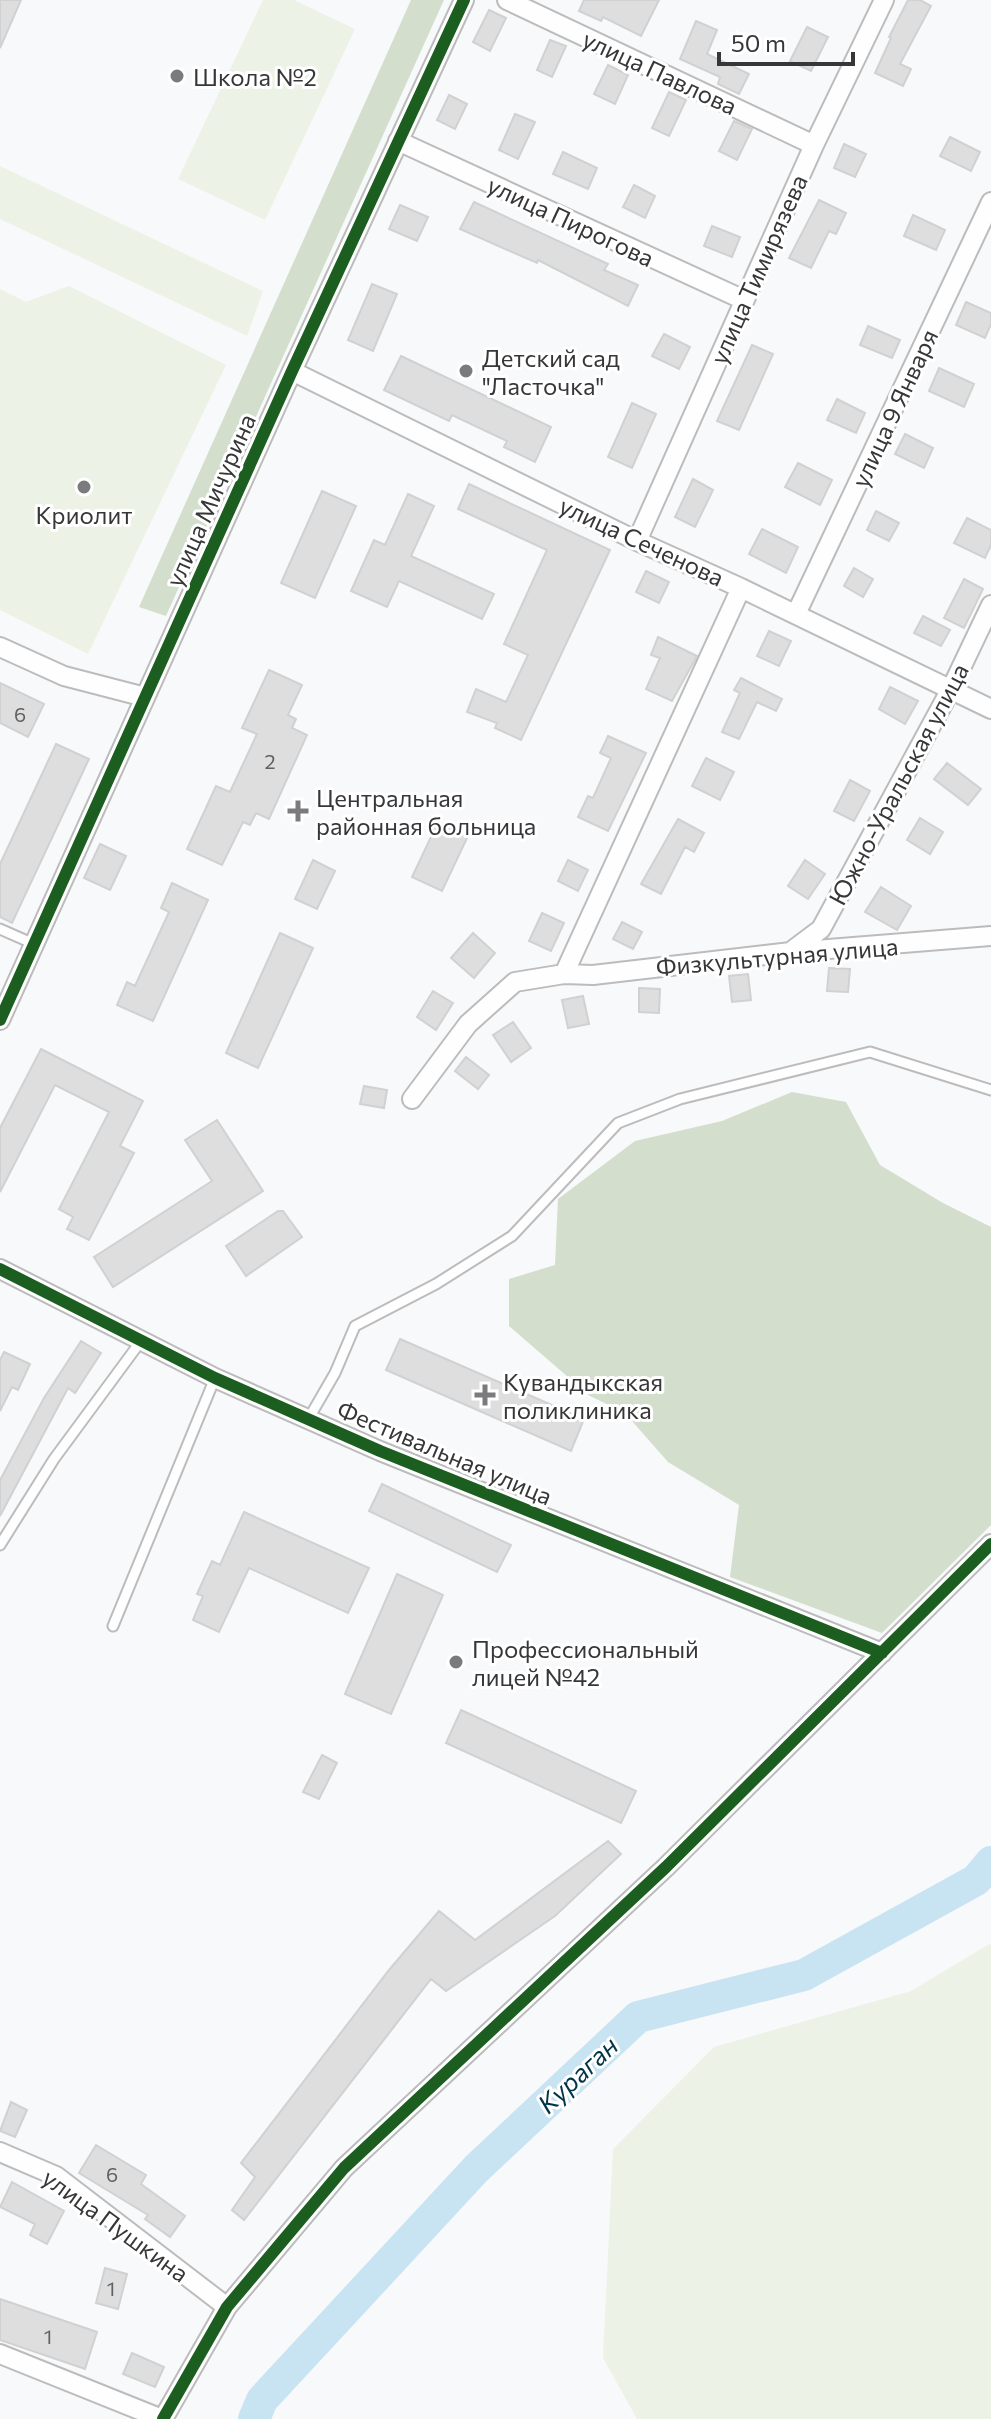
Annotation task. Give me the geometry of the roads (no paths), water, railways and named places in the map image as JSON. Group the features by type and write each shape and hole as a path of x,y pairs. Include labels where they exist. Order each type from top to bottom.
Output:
{"street":[{"name":"улица Мичурина","path":"0,1020 292,371 464,0"},
{"name":"улица Павлова","path":"507,0 814,145"},
{"name":"улица Тимирязева","path":"637,541 814,145 884,0"},
{"name":"улица Пирогова","path":"398,141 744,300"},
{"name":"улица 9 Января","path":"796,614 991,202"},
{"name":"улица Сеченова","path":"292,371 637,541 991,709"},
{"path":"564,974 741,588"},
{"name":"Южно-Уральская улица","path":"791,952 821,929 951,689 991,605"},
{"path":"0,647 64,676 145,697"},
{"name":"Физкультурная улица","path":"412,1099 468,1024 515,982 564,974 593,975 791,952 991,936"},
{"name":"Фестивальная улица","path":"0,1269 215,1378 537,1516 882,1653"},
{"path":"0,2354 163,2419 227,2307 344,2168 666,1867 991,1544"},
{"name":"улица Пушкина","path":"0,2152 56,2176 227,2307"}],"lane":[{"path":"0,929 34,944"},
{"path":"309,1418 335,1373 355,1326 436,1284 512,1236 618,1123 680,1099 870,1052 991,1090"},
{"path":"0,1545 54,1459 141,1341"},
{"path":"113,1626 215,1378"}],"waterway":[{"name":"Кураган","path":"254,2419 262,2400 476,2169 638,2017 804,1975 976,1880 991,1862"}],"place":[{"name":"Школа №2","path":"177,76"},
{"name":"Детский сад \"Ласточка\"","path":"466,371"},
{"name":"Криолит","path":"84,487"},
{"name":"Центральная районная больница","path":"298,811"},
{"name":"Кувандыкская поликлиника","path":"485,1395"},
{"name":"Профессиональный лицей №42","path":"456,1662"}]}
